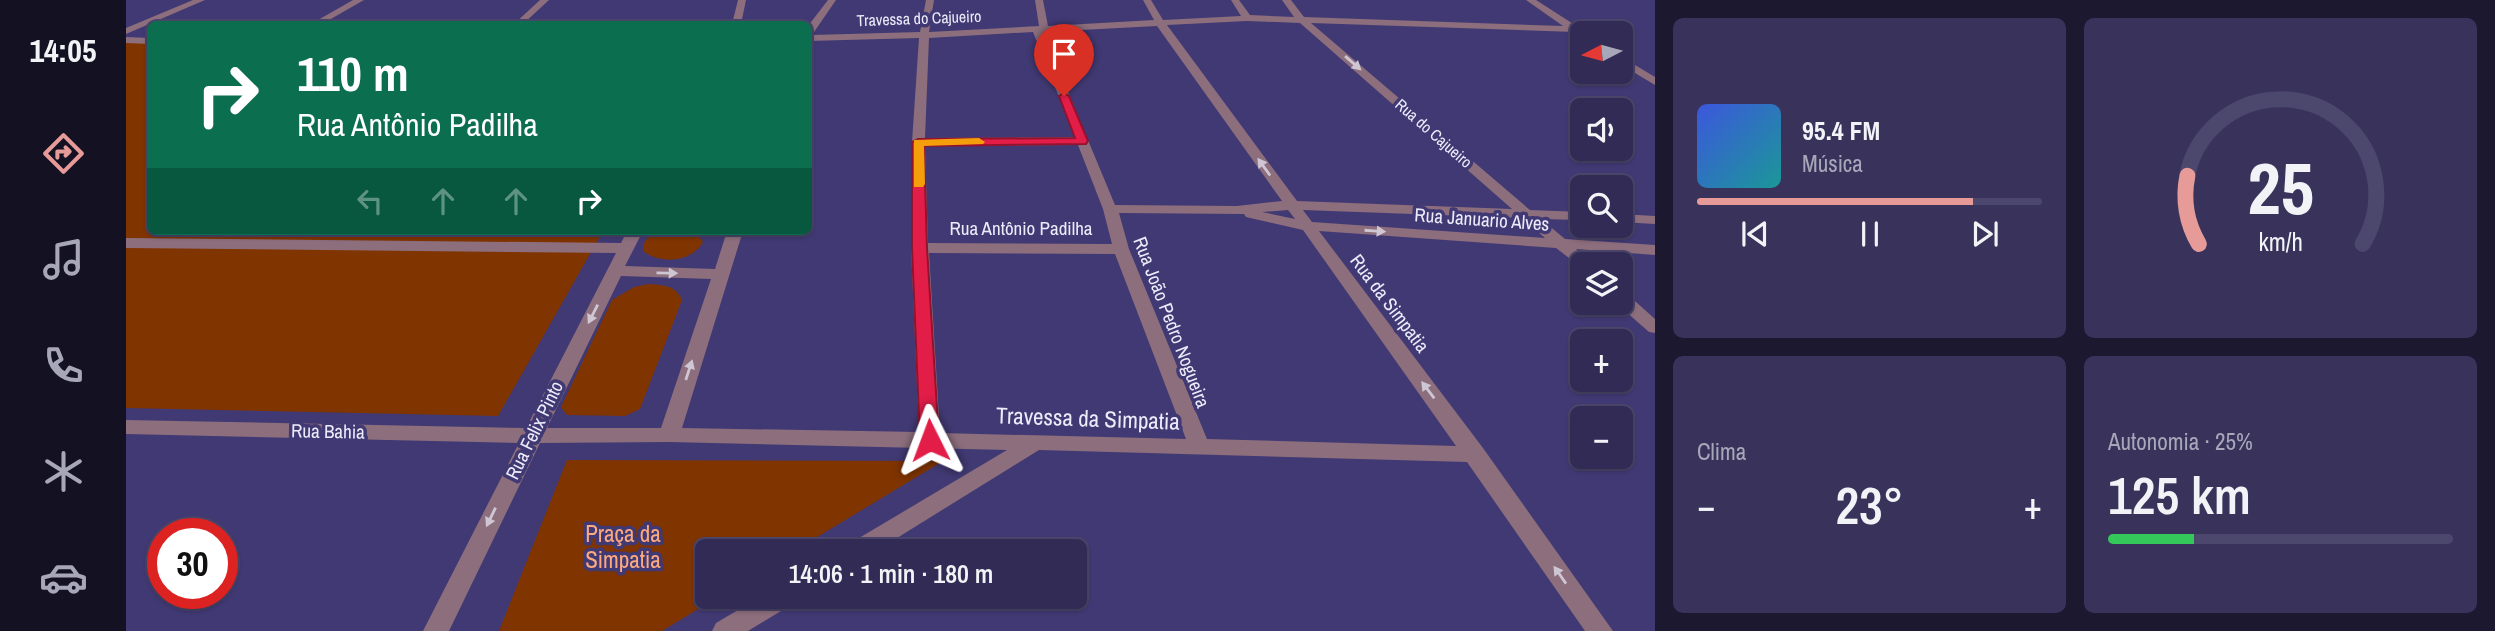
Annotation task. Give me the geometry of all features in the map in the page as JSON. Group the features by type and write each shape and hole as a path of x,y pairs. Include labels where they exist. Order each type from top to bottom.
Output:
{"street":[{"path":"150,21 201,0"},
{"path":"322,21 360,0"},
{"path":"521,21 545,0"},
{"path":"737,21 742,0"},
{"path":"812,30 832,0"},
{"path":"930,0 923,35 918,142 919,248 930,440"},
{"name":"Rua João Pedro Nogueira","path":"1039,0 1040,28 1110,209 1121,249 1200,447"},
{"name":"Rua da Simpatia","path":"1147,0 1158,21 1475,454 1600,631"},
{"path":"1235,0 1247,18"},
{"name":"Rua do Cajueiro","path":"1286,0 1301,19 1570,252"},
{"path":"1530,0 1570,25"},
{"name":"Travessa do Cajueiro","path":"812,36 923,35 1247,18 1570,31"},
{"path":"126,31 147,22"},
{"path":"126,40 147,41"},
{"path":"1633,68 1655,82"},
{"path":"918,142 1082,141"},
{"name":"Rua João Pedro Nogueira","path":"1110,209 1237,210 1291,205"},
{"name":"Rua Januario Alves","path":"1291,205 1570,215"},
{"name":"Rua João Pedro Nogueira","path":"1237,210 1307,226"},
{"path":"1633,219 1655,220"},
{"name":"Rua Januario Alves","path":"1307,226 1655,250"},
{"path":"669,435 734,235"},
{"path":"126,243 630,239"},
{"name":"Rua Felix Pinto","path":"436,631 630,239"},
{"name":"Rua Antônio Padilha","path":"919,248 1121,249"},
{"path":"614,271 720,274"},
{"path":"1633,309 1655,328"},
{"name":"Rua Bahia","path":"126,427 531,436"},
{"name":"Travessa da Simpatia","path":"531,436 669,435 1475,454"},
{"path":"877,539 1035,443"},
{"path":"725,631 762,609"}],"green space":[{"path":"126,43 147,43 147,235 601,235 498,416 126,408"},
{"path":"652,235 698,235 703,242 692,254 667,260 643,251 648,238"},
{"path":"648,284 672,289 682,300 640,409 625,416 567,415 561,407 612,300 634,287"},
{"name":"Praça da Simpatia","path":"567,460 943,461 814,539 695,539 695,609 698,609 662,631 499,631"}],"slow traffic":[{"path":"919,184 918,142 979,142"}],"route":[{"path":"930,440 919,248 918,142 1082,141 1064,96"}]}
